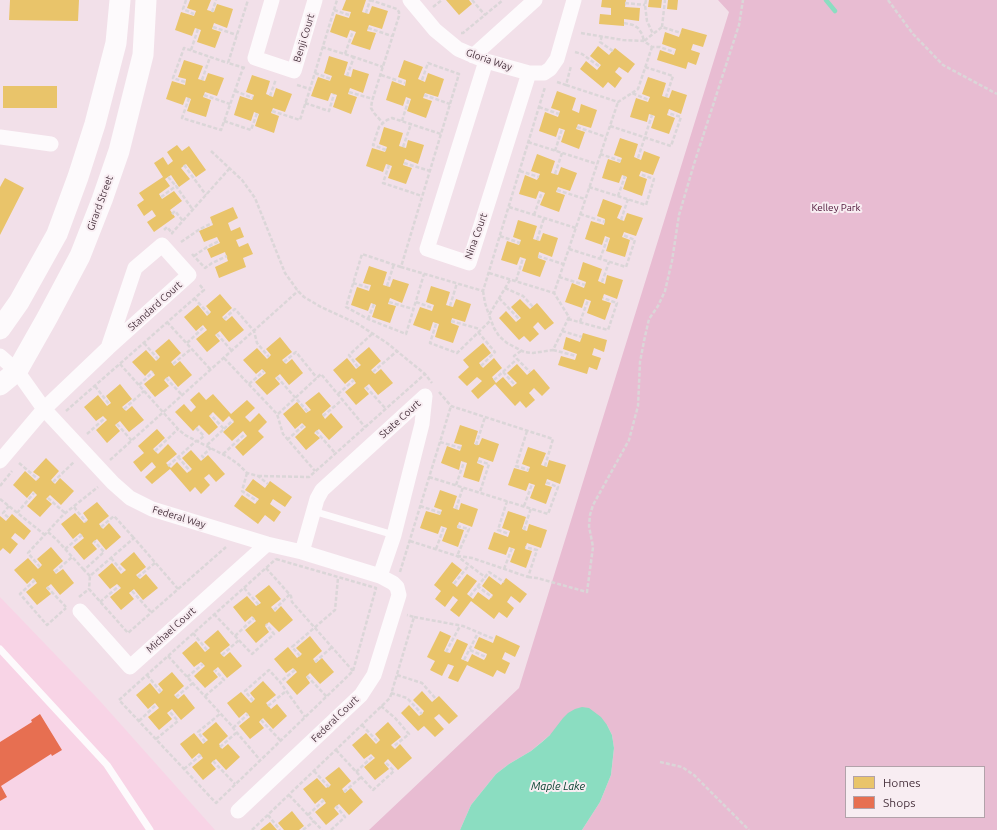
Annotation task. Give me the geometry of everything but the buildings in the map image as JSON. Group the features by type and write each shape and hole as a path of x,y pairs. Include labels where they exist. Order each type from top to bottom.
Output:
{"street":[{"path":"0,329 19,302 60,227 95,124 116,43 120,0"},
{"name":"Girard Street","path":"0,385 16,371 47,318 80,256 118,151 143,55 146,0"},
{"name":"Benji Court","path":"272,0 255,58 294,71 315,0"},
{"name":"Gloria Way","path":"410,0 435,30 458,48 479,58 529,73 544,73 550,69 557,59 574,0"},
{"path":"479,58 535,0"},
{"name":"Nina Court","path":"479,58 427,249 469,263 529,73"},
{"path":"0,137 50,144"},
{"name":"Standard Court","path":"0,461 44,409 108,348 189,275 162,245 135,268 108,348"},
{"name":"Federal Way","path":"0,356 16,371 44,409 130,498 152,509 267,544 302,552 387,579"},
{"name":"State Court","path":"302,552 313,511 322,490 425,396 422,424 394,535 387,579"},
{"name":"Michael Court","path":"79,605 130,667 267,544"},
{"name":"Federal Court","path":"238,811 360,695 374,675 399,595 397,587 387,579"}],"lane":[{"path":"313,511 394,535"},
{"path":"0,649 107,765 150,830"}],"path":[{"path":"186,0 183,10 194,14"},
{"path":"212,12 216,0"},
{"path":"366,13 370,0 397,9 399,12 371,108 383,123"},
{"path":"433,7 442,0"},
{"path":"472,0 485,15"},
{"path":"458,32 464,34 503,0"},
{"path":"646,0 645,5 647,21 653,34"},
{"path":"644,42 662,27 665,0"},
{"path":"410,541 457,556 472,558 504,569 587,592 593,546 589,526 590,516 629,440 638,406 640,362 649,319 658,306 665,291 672,261 679,215 739,25 743,0"},
{"path":"888,0 913,34 943,66 997,94"},
{"path":"625,3 645,5"},
{"path":"430,4 437,12"},
{"path":"334,10 350,15"},
{"path":"624,23 634,25 638,28 642,34 644,42"},
{"path":"213,27 237,35"},
{"path":"662,27 681,33"},
{"path":"368,28 392,36"},
{"path":"191,50 198,29"},
{"path":"345,54 353,31"},
{"path":"581,33 644,42 652,47 660,47 674,52"},
{"path":"602,36 600,42 613,51"},
{"path":"322,47 383,67"},
{"path":"554,293 618,102 638,89 652,47"},
{"path":"186,82 173,78 184,48 228,63"},
{"path":"575,52 582,54 600,67"},
{"path":"202,80 210,57"},
{"path":"348,76 354,57"},
{"path":"401,267 459,74 428,63 422,80"},
{"path":"645,67 673,76 666,97"},
{"path":"189,98 182,118 221,130 242,68"},
{"path":"314,73 331,79"},
{"path":"380,75 406,83"},
{"path":"566,85 568,76"},
{"path":"270,96 276,78"},
{"path":"555,81 618,102"},
{"path":"546,83 483,291 485,303 494,328 499,336 507,343 521,351 533,353 553,350 576,356"},
{"path":"272,111 300,120 310,89"},
{"path":"235,91 254,98"},
{"path":"349,92 373,100"},
{"path":"632,93 649,100"},
{"path":"305,103 329,111 334,94"},
{"path":"204,95 230,104"},
{"path":"424,95 450,104"},
{"path":"402,121 409,98"},
{"path":"539,107 559,114"},
{"path":"224,121 251,130 257,113"},
{"path":"610,126 671,146 681,117 668,113"},
{"path":"638,158 652,115"},
{"path":"386,150 373,145 379,127 387,120 392,118 441,134"},
{"path":"402,147 411,124"},
{"path":"577,127 606,137"},
{"path":"555,151 562,129"},
{"path":"528,142 597,164"},
{"path":"211,151 242,180 255,198 285,273 298,291 304,297 321,307 358,324 388,343 424,374 433,385"},
{"path":"555,174 562,153"},
{"path":"600,154 621,161"},
{"path":"404,163 430,171"},
{"path":"184,165 206,195"},
{"path":"389,165 383,183 422,196"},
{"path":"185,247 172,233 229,168"},
{"path":"520,171 539,177"},
{"path":"589,187 646,205 654,179 640,174"},
{"path":"618,196 625,176"},
{"path":"168,177 193,210"},
{"path":"161,197 176,186"},
{"path":"557,190 585,199"},
{"path":"534,215 542,192"},
{"path":"621,220 628,199"},
{"path":"508,207 576,228"},
{"path":"172,214 176,211 183,221"},
{"path":"580,214 604,222"},
{"path":"537,240 544,218"},
{"path":"181,242 200,228 212,223"},
{"path":"568,249 626,267 635,240 623,235"},
{"path":"500,236 520,243"},
{"path":"600,259 608,237"},
{"path":"194,256 219,241"},
{"path":"190,251 205,268 226,256"},
{"path":"424,274 406,334 368,319 346,307 362,254 483,291"},
{"path":"538,256 564,264"},
{"path":"516,281 523,258"},
{"path":"602,282 609,262"},
{"path":"387,286 394,264"},
{"path":"488,273 554,293 569,317 553,350"},
{"path":"559,277 585,285"},
{"path":"63,414 204,290 194,279"},
{"path":"489,315 510,280"},
{"path":"353,283 370,288"},
{"path":"450,306 457,283"},
{"path":"505,288 523,296 533,307"},
{"path":"108,462 298,291"},
{"path":"194,298 209,314"},
{"path":"499,298 519,319"},
{"path":"568,319 608,330 617,303 603,298"},
{"path":"580,322 588,300"},
{"path":"389,302 413,310"},
{"path":"416,302 433,308"},
{"path":"368,319 374,304"},
{"path":"224,319 235,309 254,331 257,343 269,357"},
{"path":"436,324 430,343 457,353 491,320"},
{"path":"451,321 479,331 495,352 481,366"},
{"path":"167,322 211,370"},
{"path":"186,343 204,328"},
{"path":"562,331 582,337"},
{"path":"217,334 232,351"},
{"path":"358,367 349,355 372,334"},
{"path":"144,343 158,359"},
{"path":"173,364 191,348"},
{"path":"373,372 397,351"},
{"path":"521,351 514,356 530,372"},
{"path":"284,362 296,352 317,378"},
{"path":"224,358 277,414 283,434 315,471"},
{"path":"494,380 517,359"},
{"path":"120,364 163,413 185,435 224,454 238,464 247,473 258,476 309,477 424,374"},
{"path":"249,384 264,371"},
{"path":"139,385 153,372"},
{"path":"503,372 515,385"},
{"path":"277,414 321,374 365,427"},
{"path":"277,377 308,412"},
{"path":"166,378 182,396"},
{"path":"338,394 354,380"},
{"path":"95,386 109,404"},
{"path":"366,387 386,409"},
{"path":"438,390 451,406 553,439 545,466"},
{"path":"124,409 144,391"},
{"path":"323,416 342,400"},
{"path":"211,415 224,429"},
{"path":"476,444 485,417"},
{"path":"84,437 104,418"},
{"path":"206,446 233,420"},
{"path":"117,424 132,441"},
{"path":"287,440 304,425"},
{"path":"168,466 204,436 196,428"},
{"path":"155,451 178,429"},
{"path":"316,431 336,453"},
{"path":"527,431 516,466 529,470"},
{"path":"224,454 245,434"},
{"path":"440,442 461,448"},
{"path":"204,458 202,456 211,448"},
{"path":"53,482 75,461 70,456"},
{"path":"178,457 190,471"},
{"path":"478,461 489,464 480,492"},
{"path":"456,485 464,462"},
{"path":"0,486 19,463 38,479"},
{"path":"247,473 242,491 257,501"},
{"path":"258,476 268,484"},
{"path":"429,477 548,514 558,487 545,482"},
{"path":"94,481 103,491"},
{"path":"524,506 532,484"},
{"path":"40,567 28,553 65,513 98,486"},
{"path":"456,509 463,487"},
{"path":"17,513 34,493"},
{"path":"48,498 65,513"},
{"path":"0,499 45,535"},
{"path":"507,501 498,530 509,534"},
{"path":"9,506 3,512 9,518"},
{"path":"420,506 441,513"},
{"path":"74,507 86,522"},
{"path":"524,530 531,508"},
{"path":"101,527 114,516 178,589"},
{"path":"457,526 469,529 457,556"},
{"path":"436,549 444,527"},
{"path":"48,532 90,576"},
{"path":"65,550 82,535"},
{"path":"79,605 88,589 90,576 134,538"},
{"path":"84,570 104,552 94,541"},
{"path":"88,589 128,633 229,544"},
{"path":"525,547 537,550 528,576"},
{"path":"504,569 512,548"},
{"path":"457,556 485,577"},
{"path":"55,572 72,557"},
{"path":"111,558 123,572"},
{"path":"276,559 338,577 376,588 353,671 216,803 119,700 276,559"},
{"path":"138,577 155,563"},
{"path":"454,584 469,565"},
{"path":"266,568 290,594 292,602 353,671"},
{"path":"470,596 489,572 504,582"},
{"path":"300,656 292,647 334,610 338,577"},
{"path":"35,580 20,594 47,625 67,608 48,586"},
{"path":"100,602 119,586"},
{"path":"477,586 492,597"},
{"path":"244,588 259,605"},
{"path":"132,591 151,612"},
{"path":"274,610 290,594"},
{"path":"214,614 252,654 274,634 266,624"},
{"path":"414,617 460,626 494,639"},
{"path":"235,636 254,618"},
{"path":"446,652 460,626"},
{"path":"193,633 207,650"},
{"path":"464,660 478,633"},
{"path":"222,655 239,640"},
{"path":"315,662 332,647"},
{"path":"470,650 486,657"},
{"path":"168,656 221,713 260,760"},
{"path":"187,677 203,664"},
{"path":"205,696 224,680 215,670"},
{"path":"253,701 245,691 269,670 280,682 305,717"},
{"path":"280,682 295,670"},
{"path":"146,675 161,692"},
{"path":"397,675 422,683 436,698"},
{"path":"307,676 327,697"},
{"path":"176,697 193,683"},
{"path":"268,706 286,691"},
{"path":"391,693 407,698 422,714"},
{"path":"139,721 156,705"},
{"path":"381,706 395,718 408,734 393,747"},
{"path":"156,740 178,721 169,712"},
{"path":"205,742 198,732 221,713"},
{"path":"233,728 248,714"},
{"path":"261,720 281,741"},
{"path":"362,724 378,742"},
{"path":"220,747 236,732"},
{"path":"336,750 374,790 394,771 386,762"},
{"path":"184,770 201,755"},
{"path":"356,772 373,756"},
{"path":"213,761 235,784"},
{"path":"660,762 682,767 694,775 749,830"},
{"path":"314,770 328,787"},
{"path":"344,792 361,777"},
{"path":"289,794 322,830"},
{"path":"308,815 324,800"},
{"path":"331,830 345,817 336,806"},
{"path":"268,815 280,830"},
{"path":"304,830 314,821"}],"shaded area":[{"path":"0,597 100,701 215,830 0,830"}],"green space":[{"name":"Kelley Park","path":"718,0 997,0 997,830 582,830 600,802 611,775 614,748 612,735 607,725 550,735 531,751 509,764 496,774 471,805 460,830 369,830 519,688 729,12"}],"water":[{"name":"Maple Lake","path":"582,707 589,708 601,717 612,735 614,748 611,775 600,802 582,830 460,830 471,805 496,774 542,742 550,735 568,713"}],"waterway":[{"path":"826,0 835,11"}]}
